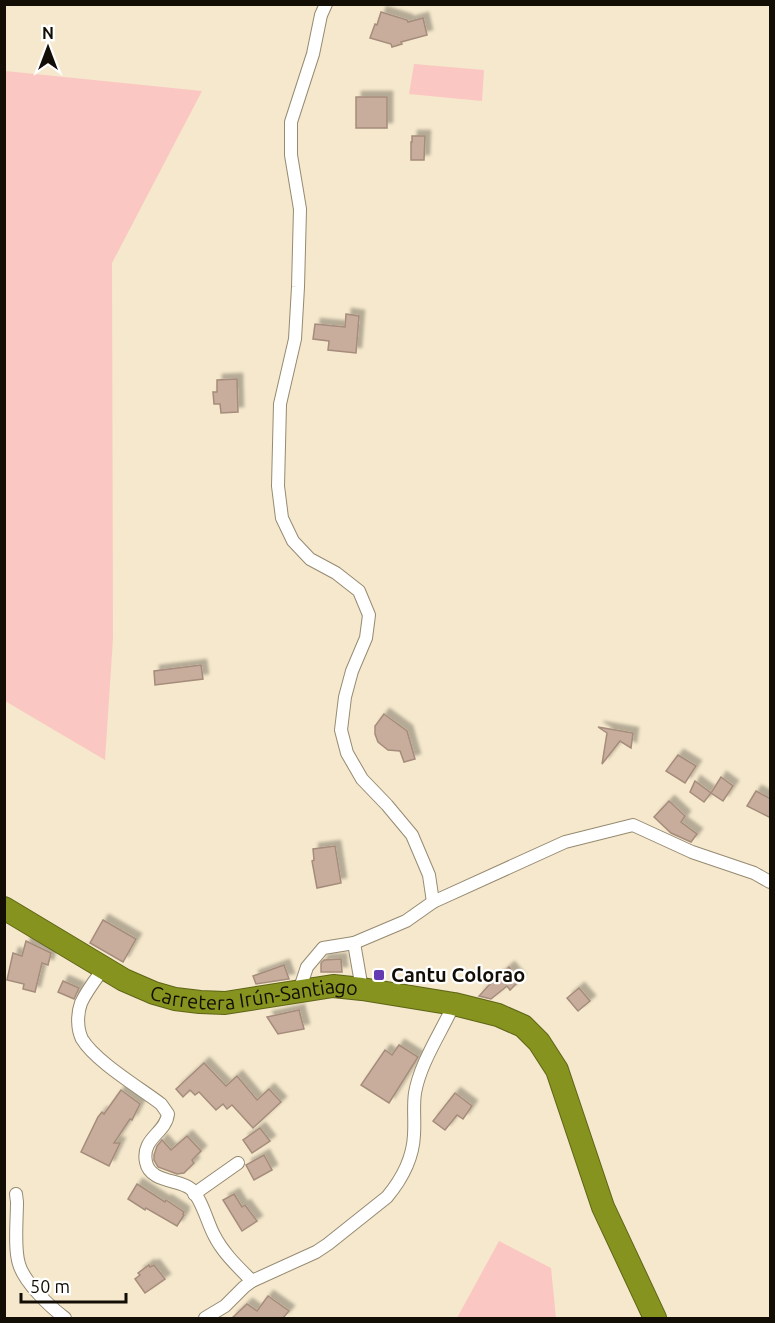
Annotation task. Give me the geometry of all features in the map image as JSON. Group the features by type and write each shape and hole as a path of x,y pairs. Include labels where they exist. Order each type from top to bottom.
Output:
{"highway":[{"name":"Carretera Irún-Santiago","path":"4,908 124,980 175,999 225,1003 333,986 454,1004 498,1015 523,1026 539,1042 557,1070 603,1208 655,1318"}],"street":[{"path":"326,4 291,122 291,155 300,209 298,287 296,339 280,404 278,486 282,518 292,541 310,559 336,573 359,591 369,615 366,638 352,671 345,698 341,730 347,753 362,779 412,835 429,875 434,903"},
{"path":"299,991 308,967 323,948 354,943 406,921 434,903 565,842 633,825 692,852 754,873 771,882"},
{"path":"354,943 362,989"},
{"path":"104,968 90,986 81,1005 78,1024 82,1039 96,1056 161,1104 168,1114 167,1122 149,1141 146,1161 148,1169 154,1175 190,1188 215,1237 229,1257 252,1281"},
{"path":"205,1318 225,1306 252,1281 316,1252 387,1197 394,1189 413,1152 415,1092 421,1073 454,1004"},
{"path":"194,1194 238,1163"},
{"path":"15,1194 18,1264 30,1283 65,1318"}],"shaded area":[{"path":"414,64 484,70 482,101 409,94"},
{"path":"5,71 202,91 112,263 113,638 105,760 5,701"},
{"path":"499,1241 551,1268 556,1318 457,1318"}],"building":[{"path":"381,12 408,22 423,18 427,35 401,42 402,44 392,47 391,44 370,38"},
{"path":"356,97 387,97 387,128 356,128"},
{"path":"412,136 425,136 424,160 411,160"},
{"path":"346,314 359,316 356,353 328,350 329,341 313,339 315,324 345,327"},
{"path":"237,379 238,412 221,413 220,404 214,404 213,392 217,392 217,380"},
{"path":"201,665 203,679 155,685 154,671"},
{"path":"384,714 407,731 415,759 404,762 400,751 388,750 378,742 375,726"},
{"path":"598,727 633,733 631,748 620,741 602,764 607,733"},
{"path":"678,755 696,766 685,783 666,771"},
{"path":"721,777 733,786 723,801 711,793"},
{"path":"695,781 711,793 704,802 690,792"},
{"path":"756,791 771,799 771,818 747,806"},
{"path":"669,801 685,816 681,822 697,834 691,842 671,833 654,817"},
{"path":"335,846 341,883 317,888 312,861 314,860 313,849"},
{"path":"103,920 136,939 123,962 90,943"},
{"path":"26,941 51,953 48,965 42,963 35,992 23,989 24,984 7,980 13,953 22,956"},
{"path":"341,959 342,972 321,972 321,963 324,960"},
{"path":"284,965 289,979 256,984 253,976"},
{"path":"509,967 520,980 510,990 507,986 491,999 479,996 490,984"},
{"path":"63,981 79,988 74,999 58,992"},
{"path":"579,988 590,1001 578,1011 567,998"},
{"path":"299,1010 304,1029 278,1034 267,1017"},
{"path":"399,1045 418,1057 389,1103 361,1085 385,1050 392,1055"},
{"path":"204,1063 226,1086 237,1076 257,1100 269,1089 281,1102 253,1128 232,1105 227,1109 223,1104 216,1110 199,1092 195,1095 190,1090 183,1097 176,1089"},
{"path":"121,1090 140,1104 132,1120 130,1119 114,1143 120,1143 109,1166 81,1152 98,1117 102,1112 104,1114"},
{"path":"455,1093 472,1106 463,1119 457,1115 445,1130 433,1121"},
{"path":"260,1128 270,1141 252,1153 243,1140"},
{"path":"187,1136 201,1151 192,1160 194,1163 184,1173 177,1174 158,1167 154,1155 162,1140 171,1150"},
{"path":"264,1155 272,1170 254,1180 246,1165"},
{"path":"137,1184 184,1212 177,1226 128,1199"},
{"path":"234,1194 242,1207 245,1205 257,1221 242,1231 223,1200"},
{"path":"149,1265 150,1267 154,1265 165,1279 145,1293 135,1279 140,1275 138,1273"},
{"path":"268,1296 289,1311 283,1318 232,1318 247,1304 257,1311"}],"place":[{"name":"Cantu Colorao","path":"379,975"}]}
